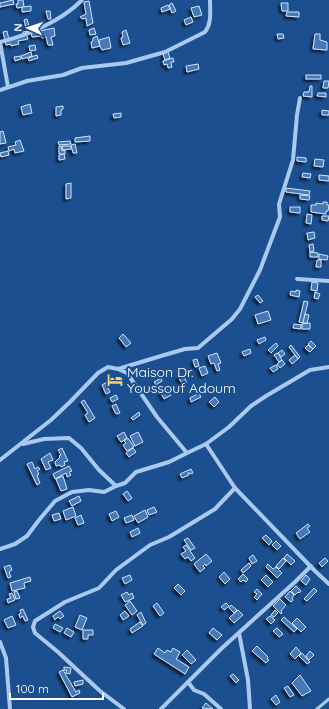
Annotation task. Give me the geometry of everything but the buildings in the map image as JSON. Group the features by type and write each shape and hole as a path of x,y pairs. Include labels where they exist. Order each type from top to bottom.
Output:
{"street":[{"path":"8,87 0,42 9,40 41,27 70,11 82,0"},
{"path":"0,90 27,82 63,75 82,68 126,63 164,52 205,32 208,28 210,18 210,0"},
{"path":"118,369 167,354 198,348 232,319 240,309 260,270 280,217 279,204 293,160 300,98"},
{"path":"297,279 329,281"},
{"path":"0,460 21,445 70,402 98,373 108,367 127,373 157,417 186,453"},
{"path":"0,549 15,544 27,536 55,501 72,492 89,490 104,492 125,483 136,472 169,462 206,444 229,427 251,406 266,396 310,370 329,367"},
{"path":"21,445 44,439 69,438 81,448 99,470 116,486"},
{"path":"206,444 235,488 329,584"},
{"path":"124,709 100,691 35,633 33,627 35,621 65,602 99,588 116,570 150,545 170,538 215,509 235,488"},
{"path":"161,709 238,633 296,582 311,566"},
{"path":"238,633 248,680 250,709"},
{"path":"0,642 6,658 10,709"},
{"path":"188,682 194,690 204,694 221,709"}],"lane":[{"path":"317,709 329,699"}],"place":[{"name":"Maison Dr. Youssouf Adoum","path":"115,380"}]}
